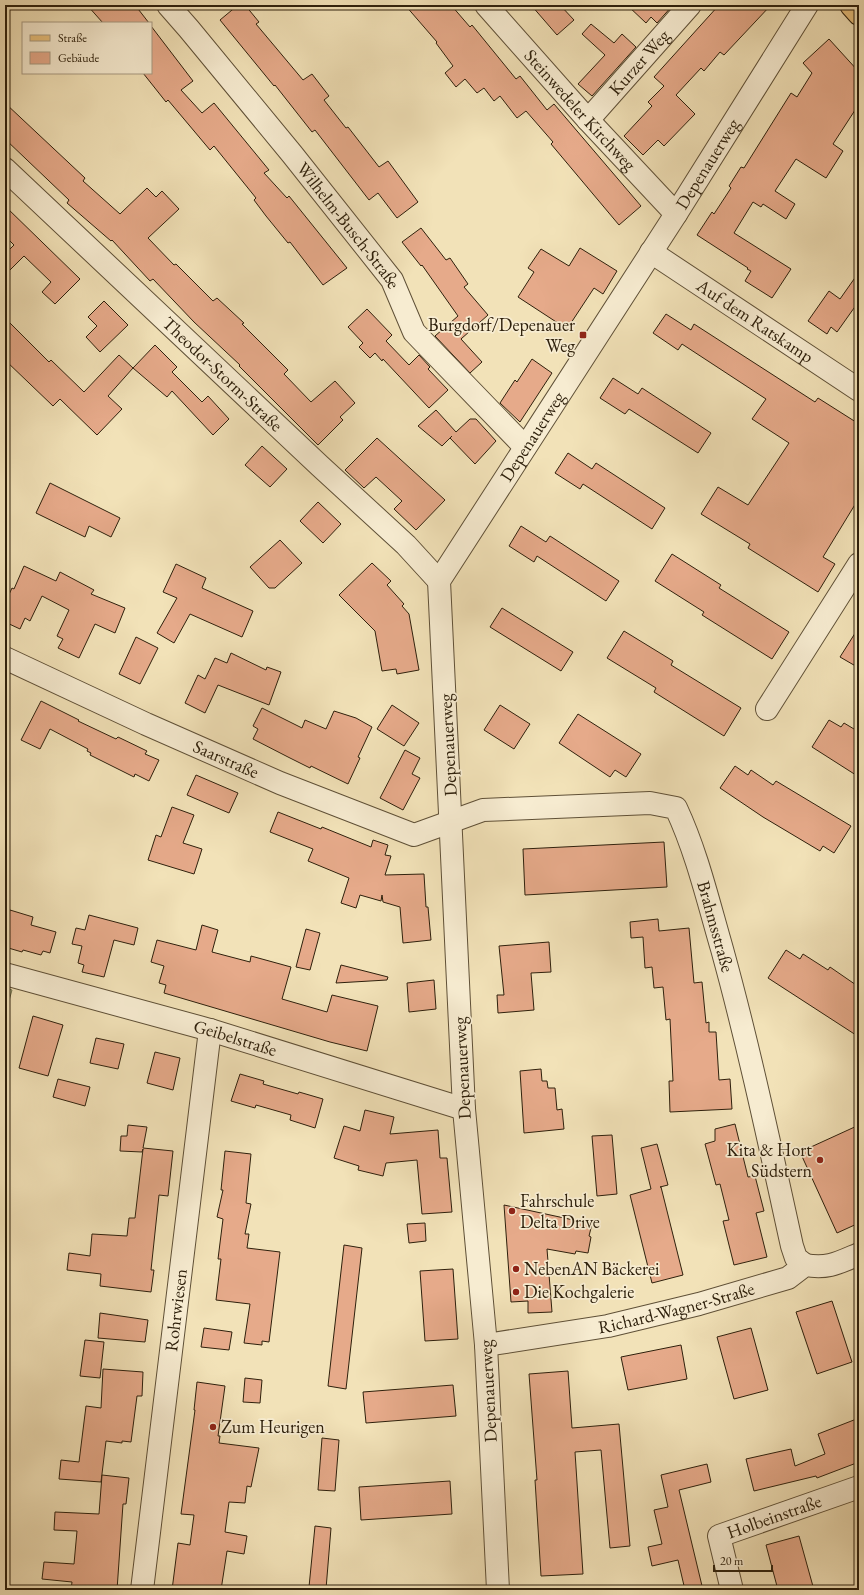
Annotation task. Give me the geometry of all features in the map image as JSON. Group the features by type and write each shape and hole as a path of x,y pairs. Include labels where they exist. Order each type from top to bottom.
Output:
{"main road":[{"path":"851,5 859,14"}],"street":[{"name":"Wilhelm-Busch-Straße","path":"168,5 282,142 392,280 414,332 525,447"},
{"name":"Steinwedeler Kirchweg","path":"486,5 588,120 676,214"},
{"name":"Kurzer Weg","path":"588,120 690,5"},
{"name":"Depenauerweg","path":"498,1590 486,1344 464,1109 439,581 676,214 807,5"},
{"name":"Theodor-Storm-Straße","path":"5,169 406,545 439,581"},
{"name":"Auf dem Ratskamp","path":"651,252 859,390"},
{"path":"767,709 791,674 859,564"},
{"name":"Saarstraße","path":"5,658 146,724 244,767 414,835 451,822"},
{"name":"Brahmsstraße","path":"451,822 483,810 650,803 676,808 687,830 734,992 765,1122 792,1246 796,1258 805,1265"},
{"name":"Geibelstraße","path":"5,974 210,1030 464,1109"},
{"name":"Rohrwiesen","path":"142,1590 210,1030"},
{"path":"805,1265 820,1267 839,1262 859,1254"},
{"name":"Richard-Wagner-Straße","path":"486,1344 608,1326 699,1304 788,1278 805,1265"},
{"name":"Holbeinstraße","path":"732,1590 719,1536 859,1487"}],"green space":[{"path":"5,988 12,990 5,1015"}],"building":[{"path":"87,5 135,5 148,22 102,22"},
{"path":"238,5 245,5 259,22 256,24 303,80 312,74 329,96 324,100 346,128 348,127 379,167 388,161 418,202 397,218 378,193 369,200 315,130 312,132 275,85 274,86 220,20"},
{"path":"405,5 451,5 470,27 472,25 516,79 520,76 547,110 554,104 641,206 619,225 551,144 553,142 526,111 517,118 500,96 494,101 484,88 477,93 465,79 456,87 445,73 453,66 436,43 437,42"},
{"path":"531,5 560,5 574,20 557,35"},
{"path":"627,5 673,5 657,23 651,17 646,23"},
{"path":"719,5 771,5 724,55 720,52 704,71 701,68 676,95 695,114 664,146 658,140 643,155 624,136 652,106 648,102 664,86 654,77"},
{"path":"591,24 614,43 622,34 636,47 592,96 578,84 605,55 582,34"},
{"path":"152,27 193,81 181,90 202,113 214,103 269,170 264,173 287,198 289,196 347,268 323,285 290,242 288,243 266,216 254,200 256,198 214,146 210,150 168,100 166,102 144,74 152,74"},
{"path":"829,39 859,72 859,104 833,144 843,151 826,178 796,159 775,191 795,204 786,219 763,204 761,207 753,202 734,233 791,269 772,298 745,281 751,271 747,269 748,268 697,235 712,212 714,214 731,188 729,186 741,167 744,168 791,93 797,97 812,73 803,63"},
{"path":"5,103 85,178 83,181 120,214 147,188 156,197 162,191 179,209 148,238 174,265 176,264 213,301 217,298 244,323 242,324 288,370 284,374 311,402 335,381 355,403 340,417 343,420 318,445 239,366 240,365 194,322 153,279 150,281 112,240 111,241 67,203 69,200 5,139"},
{"path":"5,206 80,279 55,304 42,292 51,282 24,256 5,275 5,254 14,245 5,236"},
{"path":"421,228 446,260 450,258 468,284 464,287 488,315 461,339 482,362 470,373 435,336 458,316 422,265 421,266 402,242"},
{"path":"580,248 617,271 603,294 594,288 567,329 518,297 534,272 528,268 541,249 569,266"},
{"path":"859,272 859,301 837,332 831,327 827,334 808,321 829,291 840,299"},
{"path":"104,301 128,325 100,352 86,337 97,326 88,317"},
{"path":"367,309 392,335 386,341 409,365 419,355 430,367 428,369 448,390 429,408 383,359 382,361 375,353 370,358 359,347 363,343 348,327"},
{"path":"666,314 691,330 694,324 815,402 818,398 859,424 859,498 823,557 835,564 818,592 748,548 750,544 701,514 718,487 748,505 789,443 752,419 766,399 682,344 678,350 653,333"},
{"path":"5,318 49,362 51,360 84,392 119,355 133,368 108,396 122,409 97,435 60,399 53,406 5,360"},
{"path":"155,345 177,367 172,372 202,402 208,396 229,419 213,435 172,391 167,397 133,368"},
{"path":"532,359 552,373 520,422 500,403 515,380 517,382"},
{"path":"613,378 638,394 642,388 711,433 698,453 629,409 625,414 600,398"},
{"path":"436,410 456,432 470,419 476,419 496,441 475,464 450,438 442,446 418,426"},
{"path":"377,438 445,500 416,530 394,509 402,501 376,477 364,488 345,470"},
{"path":"262,446 287,469 270,487 245,465"},
{"path":"568,453 592,469 596,463 665,508 652,529 583,484 580,489 555,473"},
{"path":"50,483 120,518 111,537 89,526 85,537 36,513"},
{"path":"318,502 341,524 323,543 300,521"},
{"path":"521,526 546,542 550,536 619,581 606,601 537,556 534,562 509,546"},
{"path":"280,540 302,563 275,588 269,588 250,567"},
{"path":"672,554 721,585 719,588 789,632 772,659 702,615 704,612 655,581"},
{"path":"372,563 391,581 387,585 404,604 402,606 409,614 419,670 397,674 396,669 382,671 375,631 339,595"},
{"path":"176,564 206,578 202,588 253,611 242,637 190,614 174,643 157,633 177,598 163,592"},
{"path":"24,566 56,581 60,572 94,590 91,594 125,608 115,633 95,624 79,658 58,648 63,639 57,636 69,610 42,596 30,621 25,618 20,629 5,622 5,603 12,588 14,589"},
{"path":"502,608 573,652 561,671 490,627"},
{"path":"859,627 859,668 840,657"},
{"path":"624,631 673,661 671,665 741,708 724,736 654,692 656,688 607,658"},
{"path":"136,637 158,648 140,684 119,674"},
{"path":"231,653 266,670 267,667 281,672 269,705 218,685 205,713 185,703 198,675 205,679 215,658 227,663"},
{"path":"41,701 116,739 118,737 147,751 145,754 159,760 149,781 135,774 134,777 90,755 91,753 87,751 88,749 50,729 40,749 21,740"},
{"path":"392,705 419,723 404,746 377,729"},
{"path":"500,705 530,724 514,749 484,730"},
{"path":"262,708 302,728 305,720 326,729 334,711 356,718 372,727 358,757 360,758 348,784 311,766 310,768 253,739 258,729 253,726"},
{"path":"578,714 641,754 626,777 615,770 610,777 559,743"},
{"path":"829,720 841,727 844,723 859,732 859,777 812,747"},
{"path":"405,750 420,758 412,774 420,778 403,810 380,798"},
{"path":"735,766 748,775 751,770 773,785 776,781 851,826 834,853 823,846 820,851 763,817 720,788"},
{"path":"196,775 238,793 229,813 187,795"},
{"path":"172,807 194,815 183,843 202,849 194,874 148,860 156,835 161,837"},
{"path":"278,812 321,829 322,827 371,847 373,840 388,845 385,855 391,856 385,875 424,874 426,907 428,907 431,940 403,943 400,907 383,902 382,895 381,901 360,895 356,908 341,903 349,878 308,861 313,849 270,832"},
{"path":"664,842 667,887 525,895 523,849"},
{"path":"10,910 33,917 31,925 56,932 50,953 43,951 41,955 5,947 5,927"},
{"path":"89,915 138,928 134,945 114,940 104,977 82,972 84,965 78,963 82,946 72,944 76,928 85,930"},
{"path":"658,919 659,931 689,928 694,983 702,982 706,1023 709,1022 709,1032 716,1032 719,1080 730,1079 732,1109 670,1112 669,1081 673,1081 670,1019 666,1020 663,987 654,988 652,967 645,968 643,937 631,938 630,922"},
{"path":"202,925 218,930 212,952 250,962 251,956 291,967 282,999 327,1012 332,995 378,1006 367,1051 330,1042 164,993 166,985 159,983 164,966 151,962 157,940 196,950"},
{"path":"306,929 320,933 310,970 296,967"},
{"path":"549,942 551,972 531,973 534,1010 498,1013 497,995 504,995 499,946"},
{"path":"786,950 800,959 803,954 828,970 830,967 859,987 859,1037 768,978"},
{"path":"341,965 388,977 387,980 336,983"},
{"path":"434,980 436,1009 409,1012 407,983"},
{"path":"33,1016 63,1025 48,1076 19,1068"},
{"path":"96,1038 124,1044 118,1069 90,1063"},
{"path":"155,1052 180,1058 173,1090 147,1083"},
{"path":"541,1069 542,1081 547,1081 548,1088 555,1088 557,1110 562,1109 564,1129 524,1133 520,1071"},
{"path":"240,1074 264,1081 263,1084 298,1094 299,1092 323,1099 315,1128 290,1120 291,1115 256,1105 255,1108 231,1101"},
{"path":"58,1079 90,1087 85,1106 53,1097"},
{"path":"365,1110 394,1117 390,1134 438,1130 440,1158 447,1158 452,1212 422,1214 417,1160 386,1163 383,1176 358,1170 359,1166 334,1158 344,1126 360,1131"},
{"path":"735,1124 748,1177 755,1176 764,1211 756,1213 767,1257 734,1265 723,1221 729,1220 720,1184 716,1185 705,1144 715,1141 715,1129"},
{"path":"128,1125 147,1127 143,1148 173,1151 168,1196 159,1195 151,1270 154,1270 151,1292 100,1286 101,1274 67,1270 69,1253 90,1256 92,1234 127,1236 129,1218 135,1218 143,1149 142,1152 120,1151 121,1136 127,1136"},
{"path":"859,1125 859,1223 837,1233 800,1152"},
{"path":"612,1135 617,1194 597,1196 592,1136"},
{"path":"657,1144 668,1185 660,1187 683,1275 652,1283 630,1195 651,1189 641,1148"},
{"path":"225,1151 251,1154 246,1203 251,1204 245,1234 249,1234 247,1248 280,1252 269,1342 262,1341 262,1345 244,1343 250,1304 216,1300 221,1259 218,1259 223,1219 217,1217 223,1190 221,1190"},
{"path":"504,1205 592,1224 589,1236 591,1237 588,1253 576,1251 575,1254 547,1249 552,1312 528,1313 528,1301 511,1302"},
{"path":"425,1223 426,1241 409,1243 407,1224"},
{"path":"344,1245 362,1248 346,1389 328,1386"},
{"path":"453,1269 458,1339 425,1341 420,1271"},
{"path":"832,1301 852,1362 817,1374 796,1312"},
{"path":"100,1313 148,1320 145,1342 98,1338"},
{"path":"204,1328 232,1332 229,1350 201,1347"},
{"path":"751,1328 768,1390 734,1399 717,1337"},
{"path":"85,1340 104,1342 100,1378 80,1376"},
{"path":"681,1345 687,1379 628,1390 621,1357"},
{"path":"103,1369 143,1372 142,1396 137,1396 131,1442 122,1441 122,1443 106,1441 101,1482 59,1479 61,1460 79,1462 86,1406 101,1408"},
{"path":"568,1371 572,1428 619,1424 630,1546 610,1548 601,1450 575,1452 583,1574 541,1576 535,1480 537,1480 529,1374"},
{"path":"245,1378 262,1380 260,1403 243,1402"},
{"path":"197,1382 225,1386 218,1436 220,1436 219,1443 259,1448 251,1487 247,1486 245,1503 229,1502 225,1532 247,1536 244,1554 227,1551 221,1590 172,1590 178,1543 190,1545 194,1515 181,1514 195,1410"},
{"path":"453,1385 456,1416 366,1423 363,1392"},
{"path":"859,1418 859,1462 817,1478 816,1476 754,1491 746,1459 791,1449 795,1466 825,1454 818,1434"},
{"path":"322,1438 339,1440 335,1491 318,1490"},
{"path":"707,1464 711,1482 679,1490 703,1590 685,1590 678,1560 652,1566 648,1547 662,1544 654,1510 668,1507 661,1475"},
{"path":"102,1475 129,1478 126,1504 123,1504 117,1590 71,1590 72,1582 42,1579 44,1562 74,1564 77,1531 54,1530 55,1512 99,1514"},
{"path":"450,1481 452,1514 361,1520 359,1487"},
{"path":"315,1526 331,1528 326,1589 309,1587"},
{"path":"799,1536 814,1590 778,1590 766,1545"}],"place":[{"name":"Burgdorf/Depenauer Weg","path":"583,335"},
{"name":"Kita & Hort Südstern","path":"820,1160"},
{"name":"Fahrschule Delta Drive","path":"512,1211"},
{"name":"NebenAN Bäckerei","path":"516,1269"},
{"name":"Die Kochgalerie","path":"516,1292"},
{"name":"Zum Heurigen","path":"213,1427"}]}
